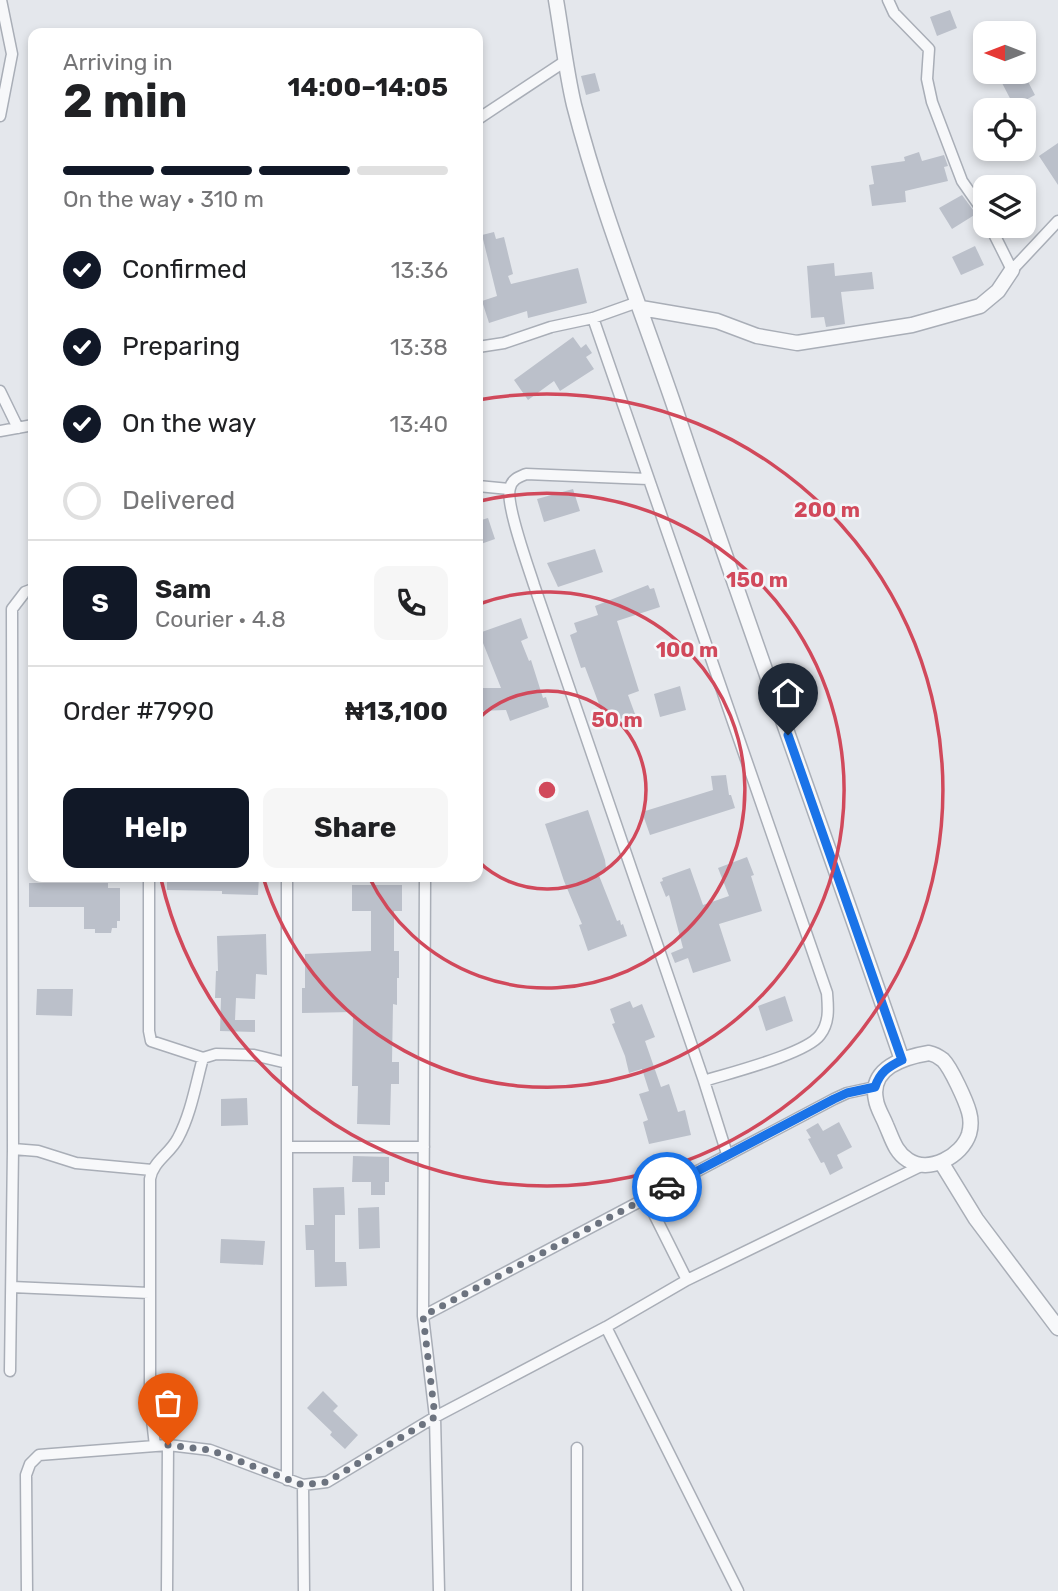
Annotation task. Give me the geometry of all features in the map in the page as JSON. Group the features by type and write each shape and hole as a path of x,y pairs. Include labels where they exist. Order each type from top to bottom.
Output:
{"street":[{"path":"0,116 12,54 1,0"},
{"path":"556,0 580,126 621,257 902,1060"},
{"path":"888,0 894,13 929,49 927,79 932,102 962,181 973,197"},
{"path":"483,115 567,60"},
{"path":"483,346 504,343 551,327 640,305 717,321 757,336 797,343 912,325 980,306 998,291 1012,270 1058,221"},
{"path":"996,238 1012,270"},
{"path":"593,318 827,993 829,1016 820,1036 800,1049 704,1081"},
{"path":"0,391 18,428"},
{"path":"0,431 28,426"},
{"path":"648,479 527,474 515,479 509,489 510,505 534,585 727,1154"},
{"path":"483,486 509,489"},
{"path":"10,1371 13,1145 12,610 28,591"},
{"path":"149,882 151,1041 203,1058 216,1054 254,1055 287,1063"},
{"path":"287,882 287,1480"},
{"path":"425,882 423,1316 435,1417 439,1591"},
{"path":"27,1591 26,1475 30,1464 39,1455 168,1445 210,1450 303,1485 327,1482 435,1417 606,1327 687,1280 923,1166 942,1161 958,1151 967,1140 971,1128 969,1112 945,1062 937,1055 929,1053 887,1067 879,1076 875,1087 876,1100 897,1151 909,1161 923,1166"},
{"path":"155,1446 150,1411 152,1170 170,1152 179,1136 203,1058"},
{"path":"423,1316 847,1093 875,1087"},
{"path":"0,1142 76,1163 152,1170"},
{"path":"287,1147 424,1147"},
{"path":"942,1161 976,1219 1058,1328"},
{"path":"646,1198 687,1280"},
{"path":"12,1287 149,1293"},
{"path":"0,1305 12,1302"},
{"path":"606,1327 738,1591"},
{"path":"167,1591 168,1445"},
{"path":"577,1448 577,1591"},
{"path":"303,1485 304,1591"}],"building":[{"path":"950,10 957,28 937,36 930,17"},
{"path":"595,73 600,91 586,95 581,76"},
{"path":"1003,84 1029,84 1035,95 1029,98 1010,98"},
{"path":"1058,143 1058,185 1039,156"},
{"path":"919,152 922,161 944,155 948,166 944,167 948,181 905,191 906,202 872,206 869,185 874,184 871,166 905,161 904,157"},
{"path":"962,195 973,210 973,216 952,229 939,208"},
{"path":"494,232 496,239 504,237 513,274 508,276 511,284 578,268 587,303 528,318 527,311 489,323 483,301 497,296 483,235"},
{"path":"975,246 984,265 961,275 952,257"},
{"path":"834,263 835,276 872,272 874,289 841,292 845,324 826,327 824,317 811,318 807,266"},
{"path":"573,337 581,348 586,344 592,353 586,357 594,369 560,391 554,381 528,400 514,380"},
{"path":"573,489 580,511 544,522 537,499"},
{"path":"488,518 495,539 483,543 483,520"},
{"path":"595,549 603,572 558,587 547,563"},
{"path":"648,585 650,589 654,588 660,607 617,621 639,691 628,695 635,714 611,722 607,710 602,712 585,667 581,668 570,635 577,632 574,623 598,615 595,606"},
{"path":"521,618 528,638 521,641 549,707 510,721 506,710 483,711 483,688 501,688 483,643 483,632"},
{"path":"680,686 686,710 660,717 654,694"},
{"path":"726,775 729,795 735,808 650,835 642,812 713,790 711,776"},
{"path":"588,810 605,860 606,868 598,873 617,921 620,920 621,925 623,924 627,936 588,951 579,925 582,924 545,824"},
{"path":"747,857 762,911 719,924 731,961 693,973 688,958 675,963 671,953 683,948 669,895 666,897 660,882 663,881 662,878 690,868 703,905 729,896 718,868"},
{"path":"167,882 259,882 258,895 167,890"},
{"path":"29,883 108,883 108,888 120,888 120,921 117,921 117,928 112,928 111,933 95,933 95,929 84,929 84,907 29,907"},
{"path":"352,885 402,885 402,911 394,911 394,951 399,951 399,978 397,1005 393,1004 392,1062 399,1062 399,1084 391,1084 390,1125 357,1124 358,1086 352,1086 353,1012 302,1013 305,954 371,951 371,911 352,911"},
{"path":"266,934 267,975 256,974 255,999 236,998 235,1020 255,1020 255,1032 220,1031 221,998 215,998 218,971 217,936"},
{"path":"37,989 73,989 72,1016 36,1015"},
{"path":"785,996 793,1021 766,1031 758,1006"},
{"path":"630,1001 633,1008 642,1004 655,1037 645,1041 661,1087 669,1084 678,1112 685,1110 691,1135 649,1144 643,1122 648,1120 639,1094 649,1091 642,1069 629,1073 612,1024 615,1023 610,1009"},
{"path":"247,1098 248,1125 221,1126 221,1099"},
{"path":"839,1122 852,1147 837,1155 843,1168 830,1175 808,1139 811,1138 806,1130 818,1123 823,1131"},
{"path":"353,1156 389,1157 389,1182 385,1182 385,1195 371,1195 371,1182 352,1182"},
{"path":"344,1187 345,1215 335,1215 335,1262 346,1262 347,1286 315,1287 314,1250 306,1250 305,1225 314,1225 313,1188"},
{"path":"379,1207 380,1248 359,1249 358,1208"},
{"path":"221,1239 265,1241 263,1265 220,1263"},
{"path":"323,1391 338,1406 333,1411 358,1435 345,1449 307,1408"}],"way so far":[{"path":"168,1445 210,1450 303,1485 327,1482 435,1417 423,1316 667,1187"}],"route":[{"path":"667,1187 834,1099 847,1093 875,1087 879,1076 887,1067 902,1060 788,735"}]}
